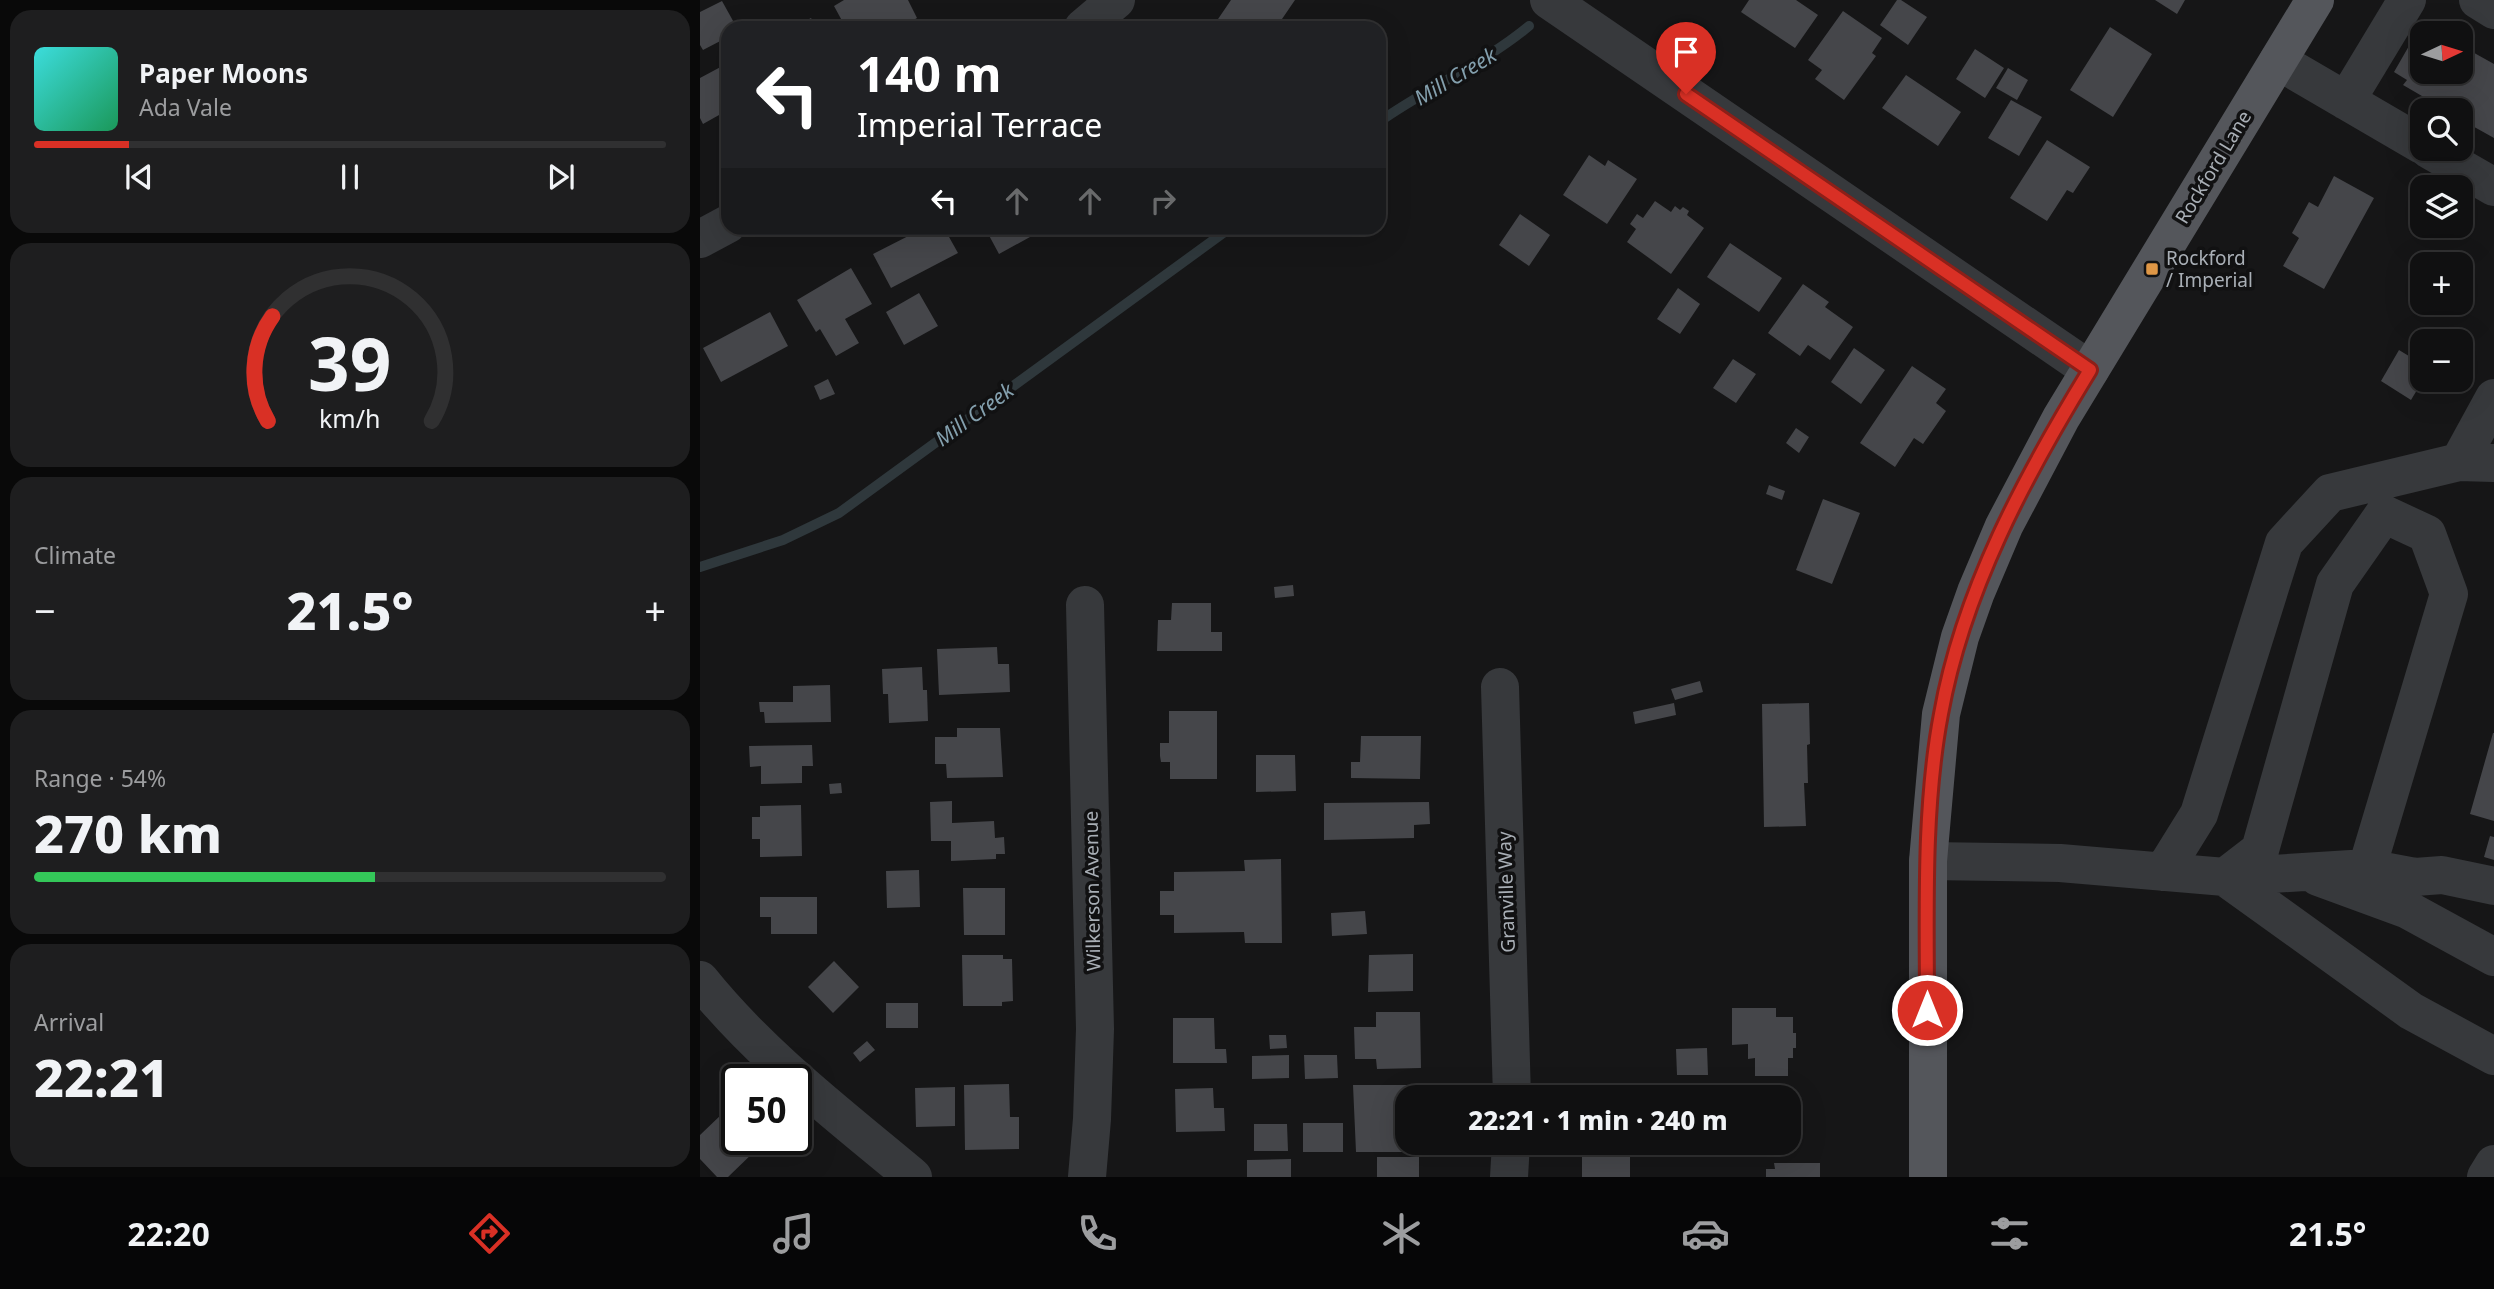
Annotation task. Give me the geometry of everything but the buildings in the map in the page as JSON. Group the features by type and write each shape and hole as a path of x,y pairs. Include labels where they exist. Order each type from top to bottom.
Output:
{"main road":[{"name":"Rockford Lane","path":"1928,1177 1928,860 1941,714 1961,637 1976,592 2004,526 2061,418 2315,0"}],"street":[{"path":"1091,21 1116,0"},
{"path":"1549,0 2090,370"},
{"path":"2346,101 2407,0"},
{"path":"2478,0 2494,10"},
{"path":"2278,61 2410,138"},
{"path":"2449,161 2494,187"},
{"path":"700,239 721,228"},
{"path":"2163,872 2199,814 2284,543 2330,493 2476,463 2494,398"},
{"path":"2225,877 2260,850 2336,584 2384,514 2427,534 2449,594 2367,868"},
{"name":"Wilkerson Avenue","path":"1085,605 1095,1029 1087,1177"},
{"name":"Granville Way","path":"1500,687 1512,1085"},
{"path":"1928,860 2060,863 2225,877 2367,868 2416,877 2442,875 2494,886"},
{"path":"2304,872 2408,910 2494,957"},
{"path":"2225,877 2411,1010 2494,1056"},
{"path":"700,980 720,1005 782,1067 913,1177"},
{"path":"1509,1177 1510,1155"},
{"path":"2487,1177 2494,1164"}],"waterway":[{"name":"Mill Creek","path":"1386,117 1493,52 1529,26"},
{"name":"Mill Creek","path":"700,567 783,540 839,513 1220,235"}],"place":[{"name":"Rockford / Imperial","path":"2152,269"}],"route":[{"path":"1686,94 2090,370 2061,418 2004,526 1976,592 1941,714 1928,860 1927,1010"}]}
